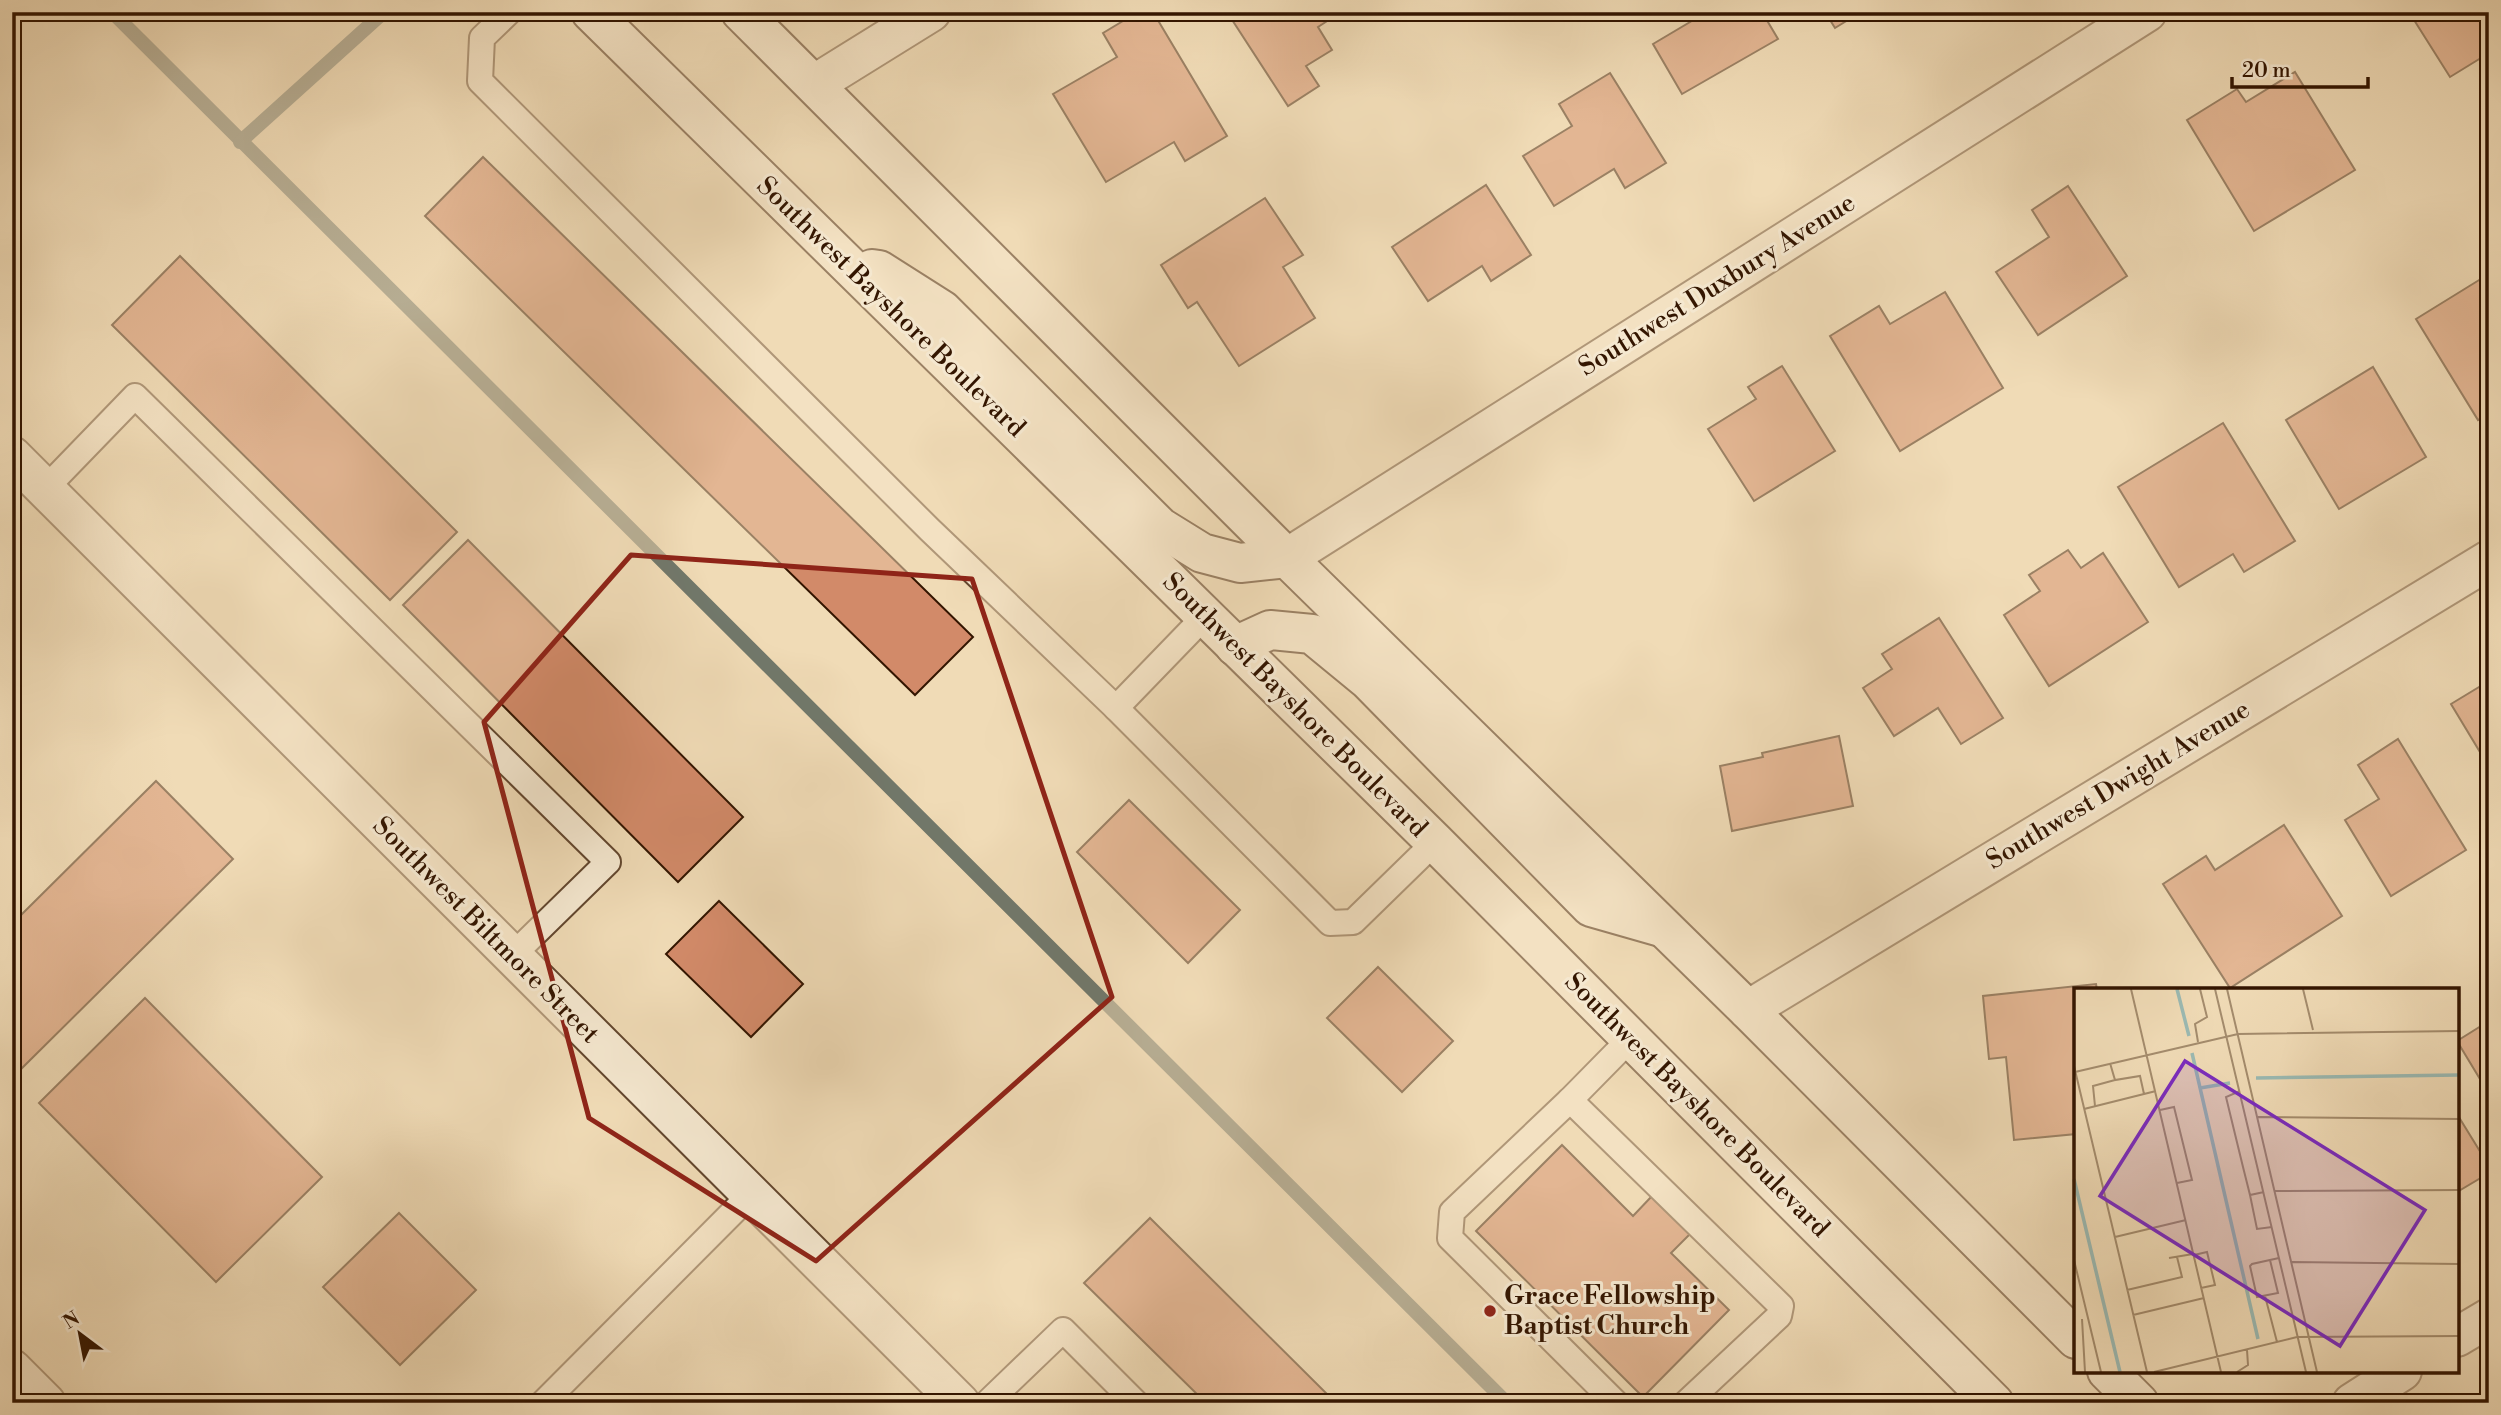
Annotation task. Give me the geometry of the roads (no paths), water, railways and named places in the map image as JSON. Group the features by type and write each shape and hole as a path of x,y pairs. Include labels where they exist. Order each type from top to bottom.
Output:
{"main road":[{"name":"Southwest Bayshore Boulevard","path":"591,12 1434,842 1994,1403"},
{"path":"741,12 1287,558 1748,1010 2074,1337"},
{"path":"815,84 931,12"},
{"name":"Southwest Duxbury Avenue","path":"1287,558 2147,12"},
{"path":"852,268 879,270 942,310 1160,527 1202,553 1240,563 1287,558"},
{"name":"Southwest Biltmore Street","path":"12,456 960,1403"},
{"name":"Southwest Dwight Avenue","path":"1748,1010 2489,559"},
{"path":"1235,646 1270,630 1312,635 1368,680 1591,907 1663,927"},
{"path":"2459,1336 2489,1318"},
{"path":"12,1369 47,1403"},
{"path":"2109,1373 2139,1403"},
{"path":"2352,1403 2399,1373"}],"lane":[{"path":"509,12 482,38 480,81 930,530 1116,708 1331,923 1353,922 1434,842"},
{"path":"45,489 135,396 608,862 512,956"},
{"path":"1116,708 1205,615"},
{"path":"1616,1403 1450,1238 1452,1212 1631,1038"},
{"path":"1570,1100 1781,1306 1779,1316 1703,1397"},
{"path":"543,1403 751,1194"},
{"path":"987,1403 1063,1330 1136,1403"}],"waterway":[{"path":"112,12 1507,1403"},
{"path":"240,142 384,12"}],"place":[{"name":"Grace Fellowship Baptist Church","path":"1490,1311"}]}
